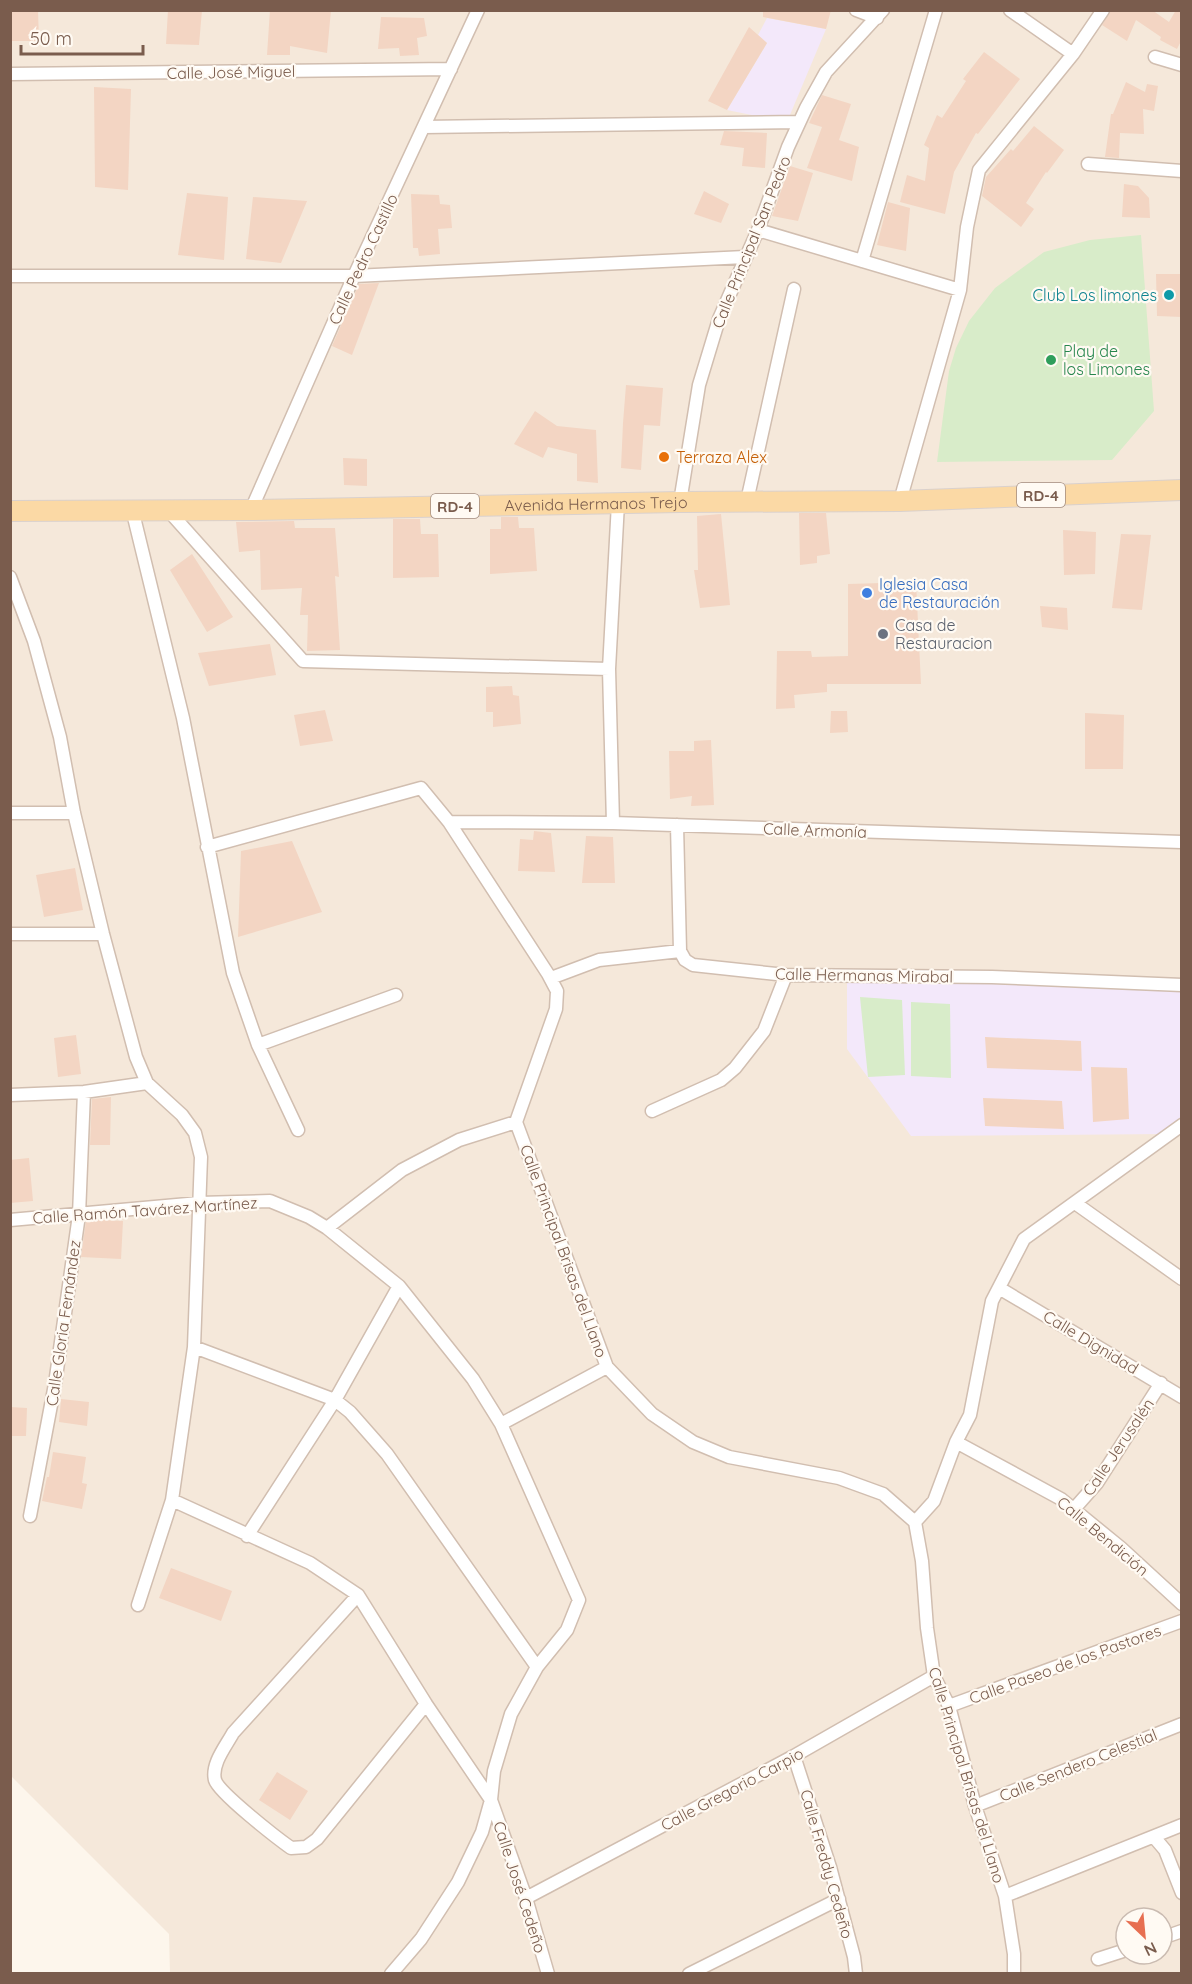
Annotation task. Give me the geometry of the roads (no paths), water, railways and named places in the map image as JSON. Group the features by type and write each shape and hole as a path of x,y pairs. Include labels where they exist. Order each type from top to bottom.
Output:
{"main road":[{"name":"Avenida Hermanos Trejo","path":"10,511 900,501 1182,490"}],"street":[{"name":"Calle Pedro Castillo","path":"252,510 354,276 478,10"},
{"path":"856,10 880,14"},
{"path":"862,261 936,10"},
{"path":"1010,10 1073,54"},
{"path":"900,501 960,290 967,227 979,170 1073,54 1103,10"},
{"name":"Calle Principal San Pedro","path":"680,502 699,385 719,320 758,230 799,122 826,72 880,14"},
{"path":"1155,57 1182,65"},
{"name":"Calle José Miguel","path":"10,74 451,69"},
{"path":"424,127 799,122"},
{"path":"1088,164 1182,171"},
{"path":"758,230 960,290"},
{"path":"10,276 354,276 745,257"},
{"path":"747,501 794,289"},
{"path":"614,823 609,669 618,503"},
{"path":"132,509 183,718 233,973 258,1045 298,1130"},
{"path":"167,509 303,662 609,669"},
{"path":"10,577 34,642 58,726 74,813 102,934 136,1057 147,1083 182,1115 195,1132 201,1157 194,1347 172,1500 138,1605"},
{"path":"207,847 421,788 449,822 557,991 556,1009 516,1122 459,1140 402,1170 327,1228"},
{"path":"10,813 74,813"},
{"name":"Calle Armonía","path":"449,822 614,823 1182,842"},
{"path":"550,978 599,960 680,951 678,825"},
{"path":"10,934 102,934"},
{"name":"Calle Hermanas Mirabal","path":"680,951 685,960 693,965 786,975 992,977 1182,985"},
{"path":"652,1111 721,1080 735,1068 764,1031 786,975"},
{"path":"258,1045 396,995"},
{"path":"10,1095 84,1092 147,1083"},
{"name":"Calle Gloria Fernández","path":"30,1516 55,1384 79,1215 84,1092"},
{"name":"Calle Principal Brisas del Llano","path":"516,1122 607,1367 652,1414 693,1442 729,1457 840,1478 883,1494 915,1522 922,1561 927,1628 934,1676 949,1706 975,1806 1005,1896 1014,1954 1014,1974"},
{"path":"915,1522 934,1501 956,1442 970,1415 992,1301 1024,1239 1182,1125"},
{"name":"Calle Ramón Tavárez Martínez","path":"10,1220 199,1203 270,1201 309,1217 327,1228 399,1286 473,1379 501,1424 579,1600 567,1630 537,1666 511,1714 494,1771 491,1800 482,1832 458,1882 421,1939 391,1974"},
{"path":"1075,1203 1182,1279"},
{"path":"247,1536 335,1400 399,1286"},
{"name":"Calle Dignidad","path":"999,1288 1182,1397"},
{"path":"194,1347 335,1400 350,1412 387,1454 537,1666"},
{"path":"501,1424 607,1367"},
{"name":"Calle Jerusalén","path":"1074,1509 1097,1483 1161,1383"},
{"name":"Calle Bendición","path":"956,1442 1061,1499 1121,1548 1182,1604"},
{"path":"172,1500 310,1563 358,1595 426,1704 491,1800"},
{"path":"358,1595 233,1733 218,1759 215,1781 291,1848 306,1847 317,1839 426,1704"},
{"name":"Calle Paseo de los Pastores","path":"949,1706 1182,1621"},
{"name":"Calle Gregorio Carpio","path":"526,1898 794,1756 934,1676"},
{"name":"Calle Sendero Celestial","path":"975,1806 1182,1724"},
{"name":"Calle Freddy Cedeño","path":"794,1756 838,1899 854,1957 856,1974"},
{"name":"Calle José Cedeño","path":"491,1800 526,1898 548,1974"},
{"path":"1005,1896 1182,1825"},
{"path":"1154,1837 1165,1850 1182,1893"},
{"path":"689,1974 838,1899"},
{"path":"1098,1959 1114,1954"}],"place":[{"name":"Club Los limones","path":"1169,295"},
{"name":"Play de los Limones","path":"1051,360"},
{"name":"Terraza Alex","path":"664,457"},
{"name":"Iglesia Casa de Restauración","path":"867,593"},
{"name":"Casa de Restauracion","path":"883,634"}]}
